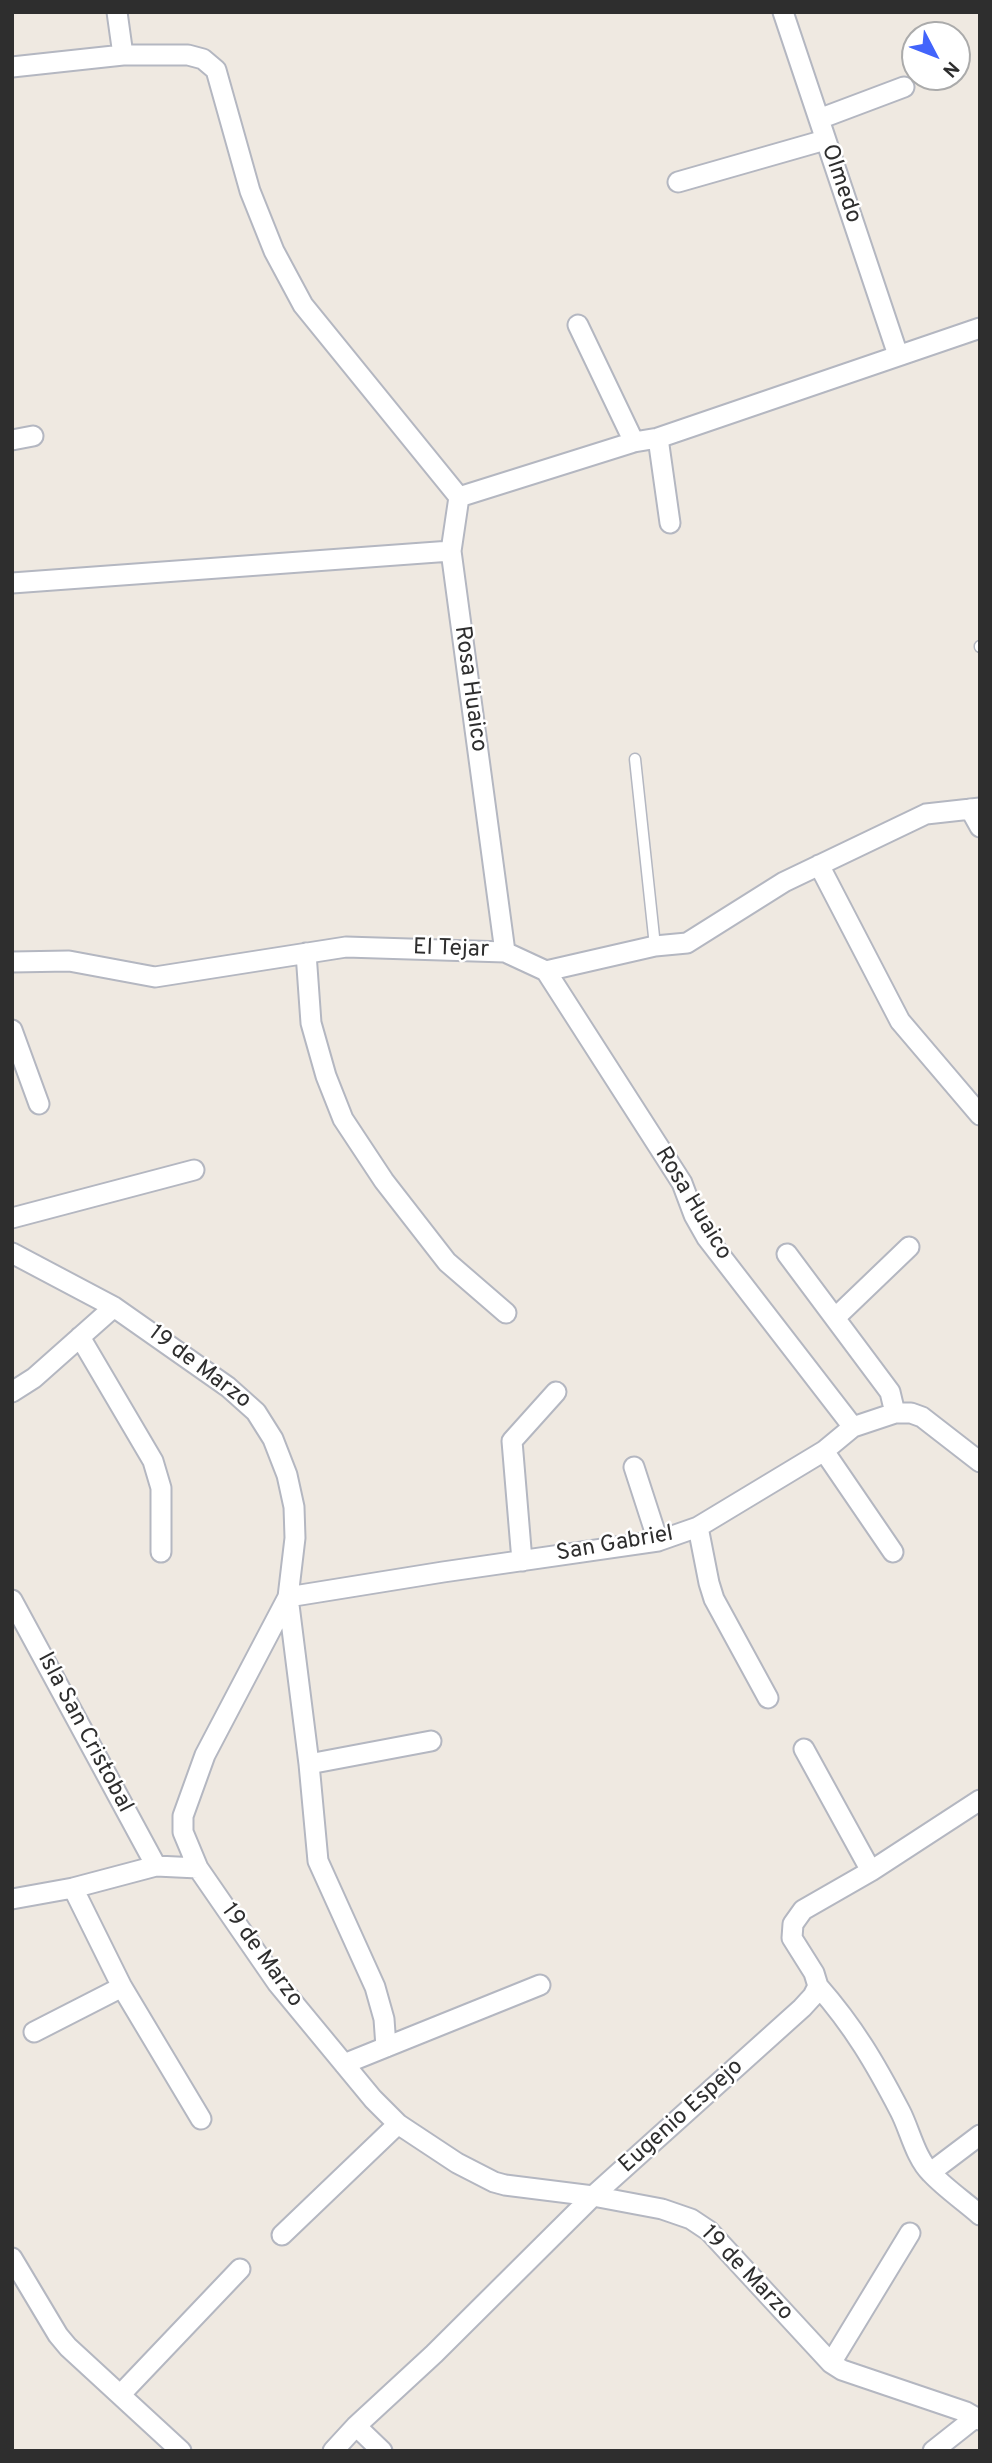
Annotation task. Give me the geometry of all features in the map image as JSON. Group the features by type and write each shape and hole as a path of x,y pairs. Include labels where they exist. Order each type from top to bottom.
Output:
{"street":[{"path":"117,12 123,55"},
{"name":"Olmedo","path":"783,12 898,355"},
{"path":"12,67 123,55 188,55 203,59 216,70 250,191 274,251 303,305 459,497 634,442 658,438 980,328"},
{"path":"819,119 901,88"},
{"path":"678,182 825,140"},
{"path":"578,326 634,442"},
{"path":"12,440 33,436"},
{"path":"658,438 670,523"},
{"name":"Rosa Huaico","path":"459,497 451,551 505,952"},
{"path":"12,583 451,551"},
{"path":"546,971 655,946 687,943 784,882 926,814 975,808 980,827"},
{"path":"819,865 900,1021 980,1115"},
{"name":"El Tejar","path":"12,962 69,961 155,977 346,947 505,952 546,971"},
{"path":"306,953 312,1023 326,1076 343,1119 384,1181 447,1262 506,1313"},
{"name":"Rosa Huaico","path":"546,971 682,1182 694,1215 708,1238 853,1427"},
{"path":"12,1030 39,1104"},
{"path":"12,1217 194,1170"},
{"path":"835,1318 909,1247"},
{"name":"19 de Marzo","path":"12,1253 99,1320 229,1387 256,1412 273,1439 287,1475 294,1507 295,1538 288,1597 205,1755 186,1802 183,1832 195,1868 278,1984 344,2064 398,2124 457,2163 494,2182 662,2209 701,2224 831,2363 842,2370 966,2412 978,2419"},
{"path":"787,1254 891,1392 895,1413 911,1413 922,1417 980,1462"},
{"path":"12,1392 34,1378 99,1320 153,1461 160,1488 162,1552"},
{"path":"522,1561 512,1441 556,1392"},
{"name":"San Gabriel","path":"288,1597 658,1541 698,1527 824,1451 853,1427 895,1413"},
{"path":"824,1451 893,1552"},
{"path":"634,1468 658,1541"},
{"path":"698,1527 714,1599 768,1698"},
{"path":"288,1597 309,1764 317,1861 375,1987 384,2020 386,2047"},
{"name":"Isla San Cristobal","path":"12,1600 158,1866"},
{"path":"309,1764 431,1741"},
{"path":"804,1749 871,1871"},
{"path":"980,1801 871,1871 803,1910 793,1924 792,1938 814,1973 818,1986 846,2017 869,2052 930,2172 980,2215"},
{"path":"12,1899 73,1888 158,1866 195,1868"},
{"path":"73,1888 122,1987 201,2119"},
{"path":"344,2064 540,1985"},
{"name":"Eugenio Espejo","path":"333,2451 593,2196 803,2008 818,1986"},
{"path":"34,2032 122,1987"},
{"path":"282,2235 398,2124"},
{"path":"930,2172 980,2135"},
{"path":"831,2363 910,2233"},
{"path":"12,2258 68,2347 181,2451"},
{"path":"121,2395 240,2269"},
{"path":"933,2451 978,2419"},
{"path":"356,2426 382,2451"}],"lane":[{"path":"635,759 655,946"}]}
